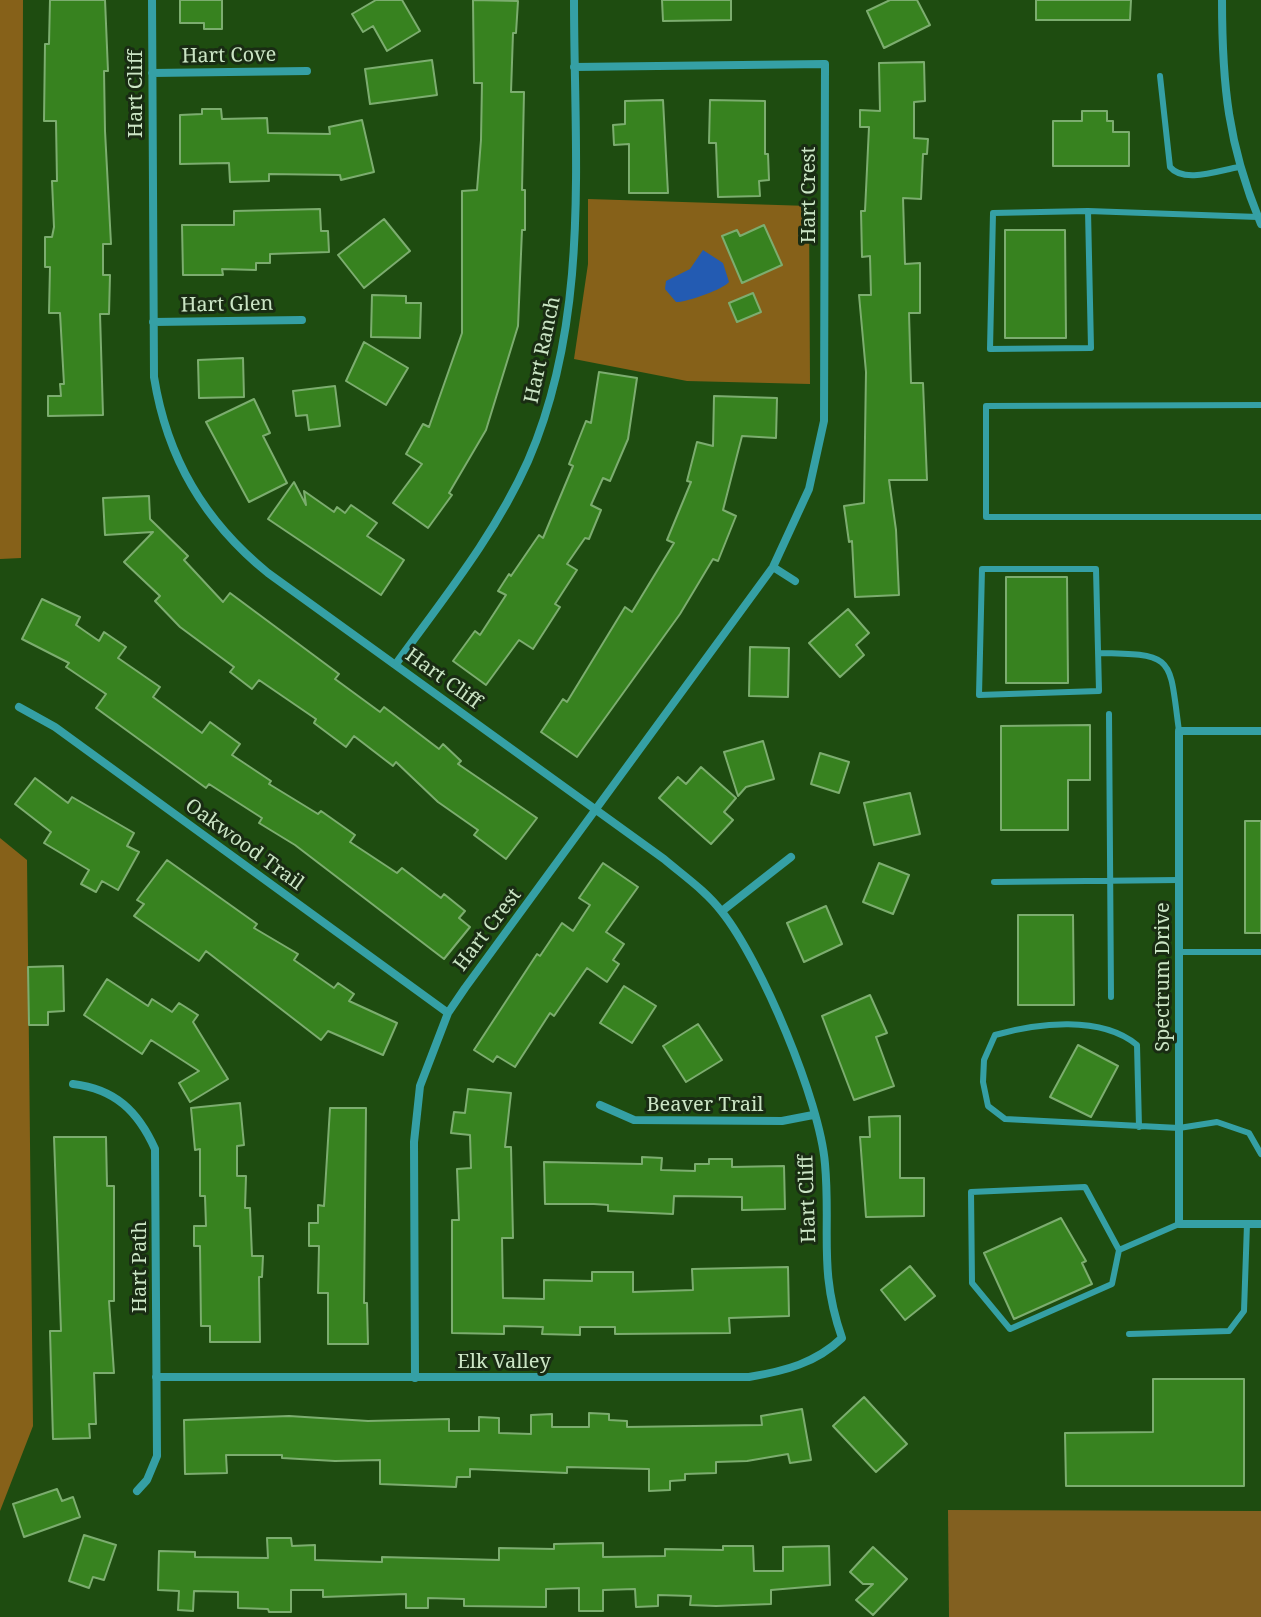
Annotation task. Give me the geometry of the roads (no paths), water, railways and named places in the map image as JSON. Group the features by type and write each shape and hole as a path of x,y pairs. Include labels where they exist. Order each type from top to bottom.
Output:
{"street":[{"name":"Hart Cliff","path":"152,0 154,377 166,434 190,487 225,534 268,573 597,810 700,888 722,911 748,949 774,1007 813,1115 825,1164 825,1270 829,1301 842,1338"},
{"name":"Hart Ranch","path":"396,664 501,513 528,461 548,407 563,351 572,294 574,0"},
{"path":"1222,0 1224,96 1239,167 1260,221"},
{"name":"Hart Crest","path":"415,1378 414,1142 420,1086 448,1013 773,567 809,489 824,421 825,64 574,67"},
{"name":"Hart Cove","path":"152,73 307,71"},
{"name":"Hart Glen","path":"153,322 302,320"},
{"path":"773,567 795,581"},
{"name":"Oakwood Trail","path":"19,707 55,727 448,1013"},
{"path":"1179,731 1261,731"},
{"name":"Spectrum Drive","path":"1179,731 1179,1224"},
{"path":"722,911 791,857"},
{"name":"Hart Path","path":"73,1084 94,1086 117,1098 136,1114 155,1149 157,1456 147,1480 137,1491"},
{"name":"Beaver Trail","path":"600,1105 634,1120 782,1121 813,1115"},
{"path":"1179,1224 1261,1224"},
{"name":"Elk Valley","path":"156,1377 749,1377 803,1364 828,1351 842,1338"}],"lane":[{"path":"1160,76 1170,167 1175,173 1186,176 1239,167"},
{"path":"1088,211 1091,348 990,349 993,213 1088,211 1260,221"},
{"path":"1261,405 986,406 986,517 1261,517"},
{"path":"982,569 1096,569 1098,653 1099,691 979,695 982,569"},
{"path":"1098,653 1148,654 1165,662 1171,673 1179,731"},
{"path":"1109,714 1111,997"},
{"path":"994,882 1179,880"},
{"path":"1179,952 1261,952"},
{"path":"1139,1127 1137,1045 1121,1032 1088,1026 1019,1028 995,1035 984,1060 983,1082 988,1106 1005,1119 1139,1127 1179,1128 1217,1122 1249,1133 1261,1154"},
{"path":"1085,1187 1119,1250 1112,1284 1010,1329 972,1283 971,1192 1085,1187"},
{"path":"1119,1250 1179,1224"},
{"path":"1129,1334 1229,1331 1244,1311 1247,1224"}],"water":[{"path":"703,250 723,263 729,282 704,295 676,302 665,289 666,281 690,269"}]}
